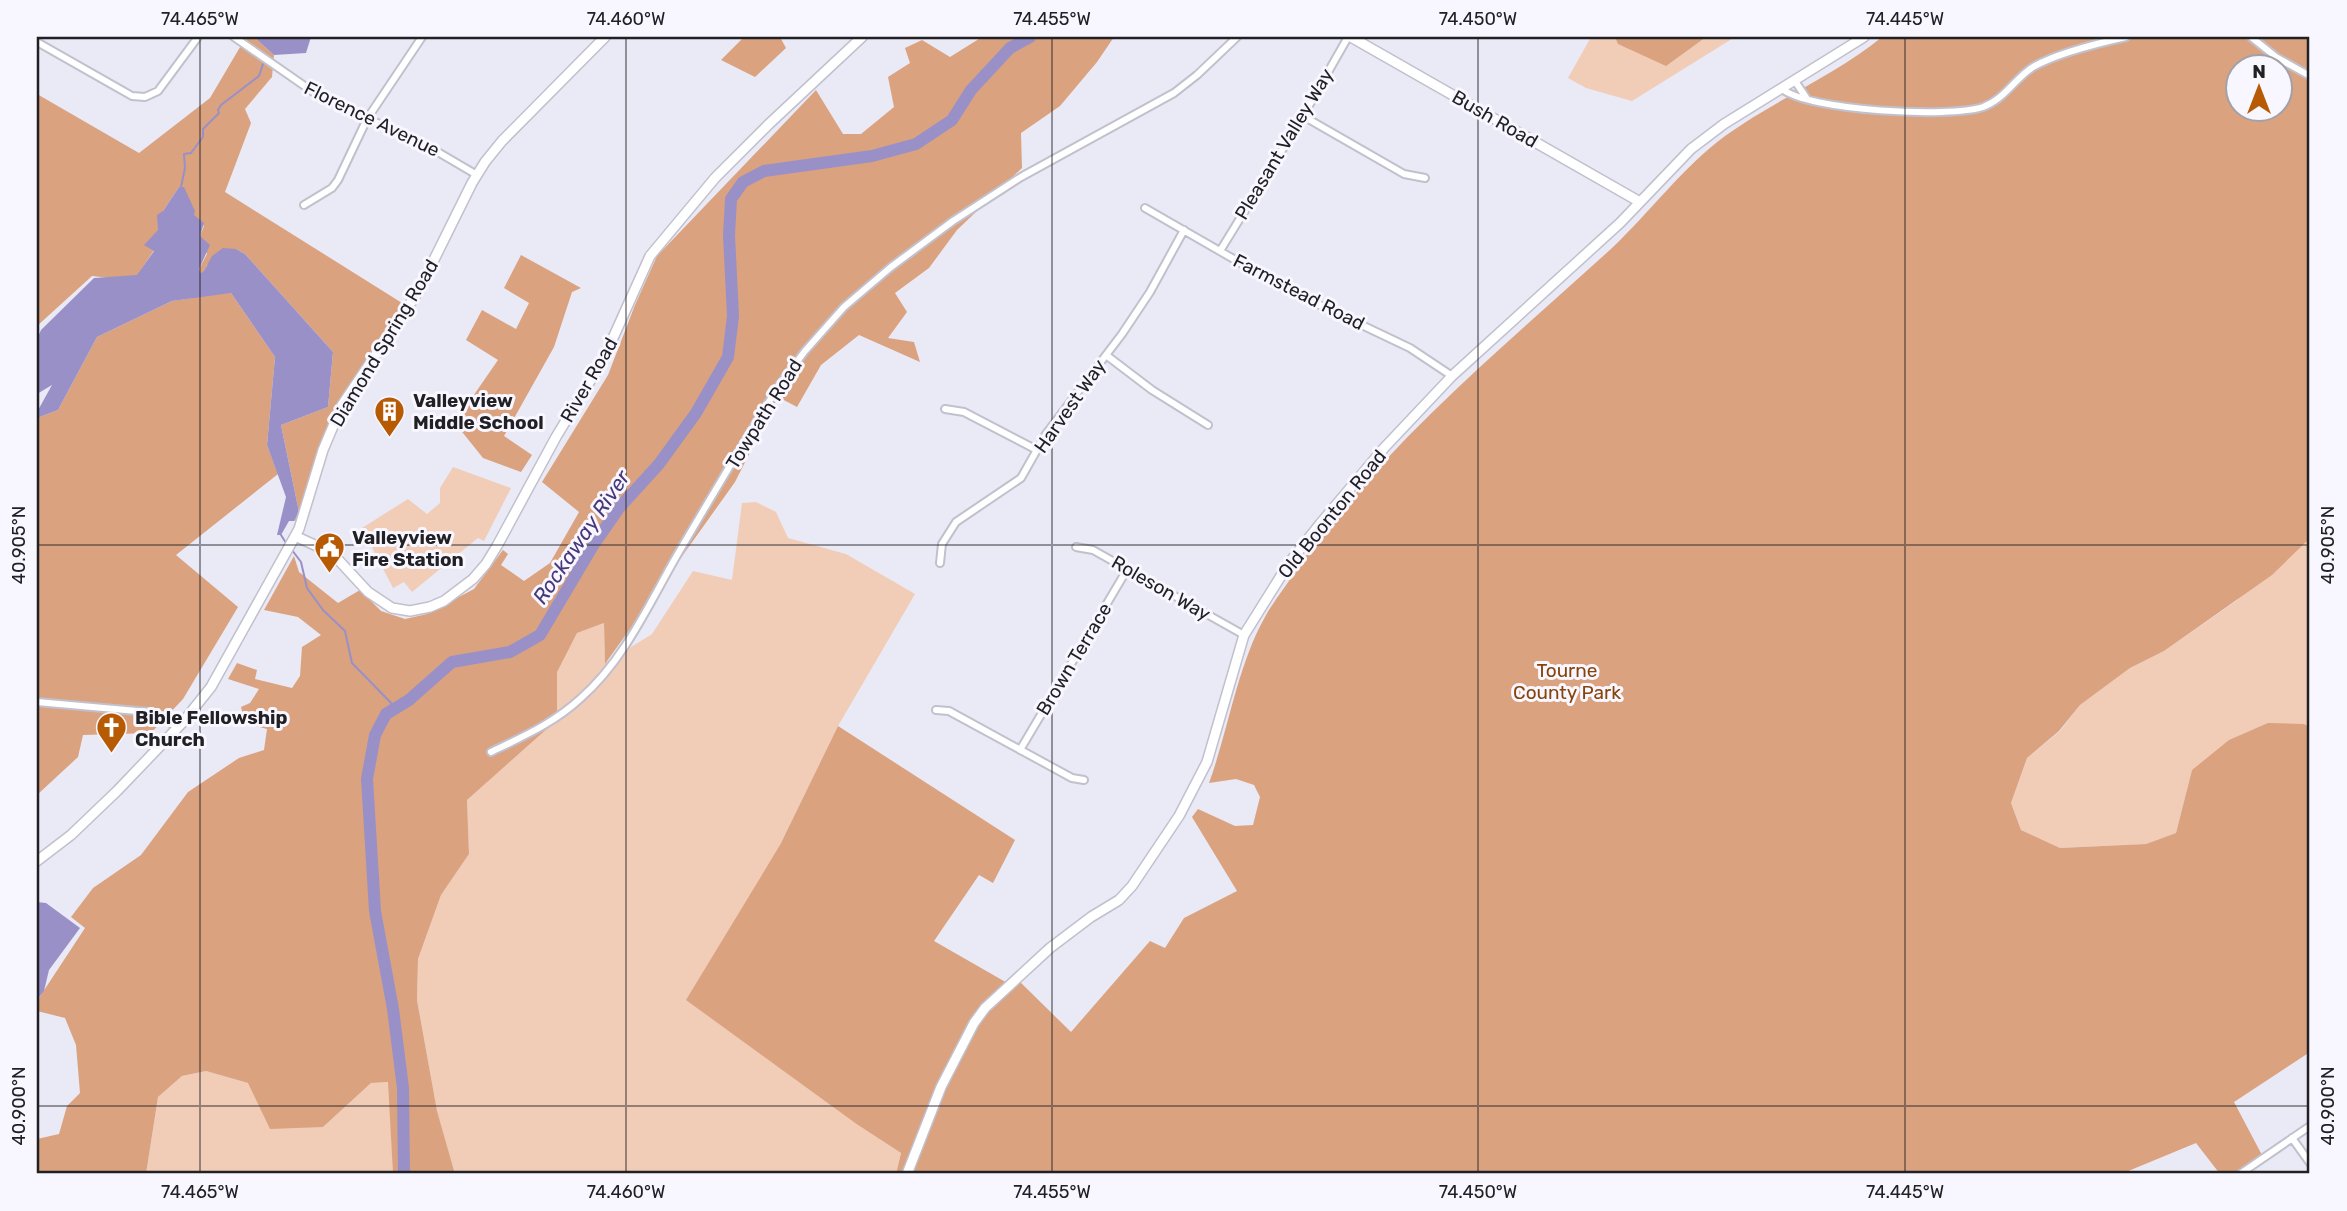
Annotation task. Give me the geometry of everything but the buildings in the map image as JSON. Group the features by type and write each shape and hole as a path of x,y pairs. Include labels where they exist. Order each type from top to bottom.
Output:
{"street":[{"path":"37,42 132,96 145,97 161,89 198,37"},
{"name":"Florence Avenue","path":"234,37 319,96 431,148 477,174"},
{"path":"304,205 332,188 338,180 367,120 422,37"},
{"name":"Diamond Spring Road","path":"37,861 88,820 178,728 217,678 294,539 323,450 342,405 418,292 477,174 502,141 605,37"},
{"name":"River Road","path":"294,539 332,553 368,592 393,608 410,611 430,607 444,601 473,579 486,564 556,437 604,358 650,256 715,178 862,37"},
{"name":"Towpath Road","path":"491,752 532,734 556,719 594,686 611,665 780,384 805,351 861,292 953,221 1021,177 1174,93 1237,37"},
{"name":"Pleasant Valley Way","path":"1220,251 1349,37"},
{"name":"Bush Road","path":"1349,37 1640,202"},
{"name":"Old Boonton Road","path":"907,1174 951,1063 985,1008 1050,948 1119,900 1132,886 1179,816 1207,762 1244,635 1289,563 1320,524 1384,449 1452,376 1620,223 1674,165 1705,138 1864,37"},
{"path":"1782,89 1794,97 1864,110 1975,109 2000,97 2025,73 2041,63 2126,37"},
{"path":"2251,37 2276,57 2310,76"},
{"path":"1795,81 1809,100"},
{"path":"1303,116 1404,174 1425,178"},
{"name":"Farmstead Road","path":"1145,208 1313,303 1410,348 1452,376"},
{"name":"Harvest Way","path":"940,563 942,544 956,522 1021,478 1046,434 1150,292 1184,230"},
{"path":"1105,355 1152,390 1208,425"},
{"path":"945,409 964,412 1037,450"},
{"name":"Roleson Way","path":"1076,547 1093,550 1128,568 1244,635"},
{"name":"Brown Terrace","path":"1020,750 1128,568"},
{"path":"37,702 148,712 159,715 178,728"},
{"path":"936,710 949,711 1072,778 1084,780"},
{"path":"2241,1174 2310,1126"},
{"path":"2292,1138 2310,1163"}],"shaded area":[{"path":"254,37 311,37 306,53 274,55"},
{"path":"1591,37 1735,37 1632,101 1586,88 1568,78"},
{"path":"179,187 184,187 195,211 194,215 204,223 200,236 210,245 199,269 201,273 212,256 223,248 236,249 245,254 333,352 328,407 281,425 299,512 294,521 289,521 281,535 277,535 286,497 267,445 275,357 231,293 172,301 97,337 58,410 37,418 37,412 52,385 37,394 37,339 41,330 94,278 137,275 154,251 144,245 158,230 157,215 163,211"},
{"path":"453,467 511,488 484,541 478,538 412,592 404,582 393,588 362,528 408,499 427,514 440,503 440,488"},
{"path":"756,502 776,512 788,538 846,554 915,594 838,726 780,845 858,1125 901,1153 896,1174 455,1174 437,1112 417,1000 418,959 441,895 469,854 467,800 557,720 556,671 577,633 604,623 605,663 652,634 693,571 732,580 742,503"},
{"path":"2310,538 2310,727 2304,724 2192,770 2176,833 2146,844 2060,848 2021,830 2011,803 2027,758 2060,731 2080,705 2130,668 2164,651 2236,601"},
{"path":"37,902 46,903 80,928 49,970 44,991 37,1000"},
{"path":"206,1071 248,1083 323,1127 371,1083 389,1082 393,1174 146,1174 158,1097 182,1076"}],"green space":[{"path":"246,37 254,37 274,55 272,77 245,109 251,123 225,192 410,308 341,409 301,520 294,521 299,512 281,425 328,407 333,352 245,254 236,249 207,265 201,273 199,269 207,254 200,236 204,226 193,215 194,211 183,187 179,187 163,211 154,250 137,276 92,276 37,326 37,94 139,153 210,98"},
{"path":"744,37 780,37 786,48 755,77 721,60"},
{"path":"982,37 1114,37 1060,106 1021,133 1022,168 957,230 929,268 895,293 907,312 888,338 914,342 920,362 859,335 821,365 797,407 778,397 735,482 605,664 604,623 577,633 557,672 557,720 467,800 469,854 441,895 418,959 417,1000 437,1111 455,1174 393,1174 388,1082 371,1083 323,1127 270,1129 248,1083 206,1071 182,1076 158,1097 146,1174 37,1174 37,1139 59,1134 67,1106 80,1093 76,1045 65,1018 37,1011 37,1001 85,928 71,917 93,888 141,855 188,792 239,758 264,750 267,729 245,723 241,707 250,703 259,689 228,679 237,663 257,670 255,679 292,688 300,676 302,647 321,635 298,617 264,610 294,556 299,572 338,603 360,590 381,611 405,619 427,614 474,589 503,550 508,554 501,565 524,581 550,563 579,512 542,482 608,375 657,256 816,90 843,134 861,134 894,107 888,77 910,63 905,48 922,40 950,57"},
{"path":"1615,37 1706,37 1666,66 1618,44"},
{"name":"Tourne County Park","path":"1882,37 2310,37 2310,538 2272,575 2164,651 2130,668 2080,705 2059,731 2027,758 2011,803 2021,830 2060,848 2146,844 2176,833 2192,770 2229,740 2268,723 2304,724 2310,727 2310,1052 2234,1102 2263,1157 2238,1174 2220,1174 2196,1143 2121,1174 896,1174 901,1153 858,1125 686,1000 780,845 838,726 1015,840 993,883 979,875 934,941 1009,984 1017,979 1071,1032 1150,941 1165,948 1184,918 1237,891 1192,817 1198,809 1235,826 1253,825 1260,797 1254,785 1236,779 1209,783 1240,676 1256,635 1294,573 1328,527 1364,483 1443,402 1612,248 1710,148 1744,123 1824,76"},
{"path":"521,255 581,288 572,292 554,347 504,436 532,455 521,472 483,458 459,428 469,402 498,360 466,340 482,310 516,329 529,303 504,288"},
{"path":"231,293 275,357 267,445 278,474 176,555 238,607 183,699 151,733 83,735 78,757 37,795 37,418 58,410 97,337 172,301 192,298 197,294"}],"waterway":[{"name":"Rockaway River","path":"404,1174 403,1088 393,1009 375,911 367,779 375,735 386,714 409,700 452,662 510,652 540,635 594,544 619,508 659,464 696,413 728,357 733,316 729,235 731,199 743,182 764,171 872,156 916,144 952,120 971,90 1010,48 1030,37"},
{"path":"181,187 185,168 184,154 191,153 203,137 203,129 219,113 221,105 259,76 263,64"},
{"path":"281,535 286,543"},
{"path":"292,550 301,562 307,588 323,610 345,631 352,663 395,707"}],"place":[{"name":"Valleyview Middle School","path":"390,438"},
{"name":"Valleyview Fire Station","path":"329,575"},
{"name":"Bible Fellowship Church","path":"112,755"}]}
